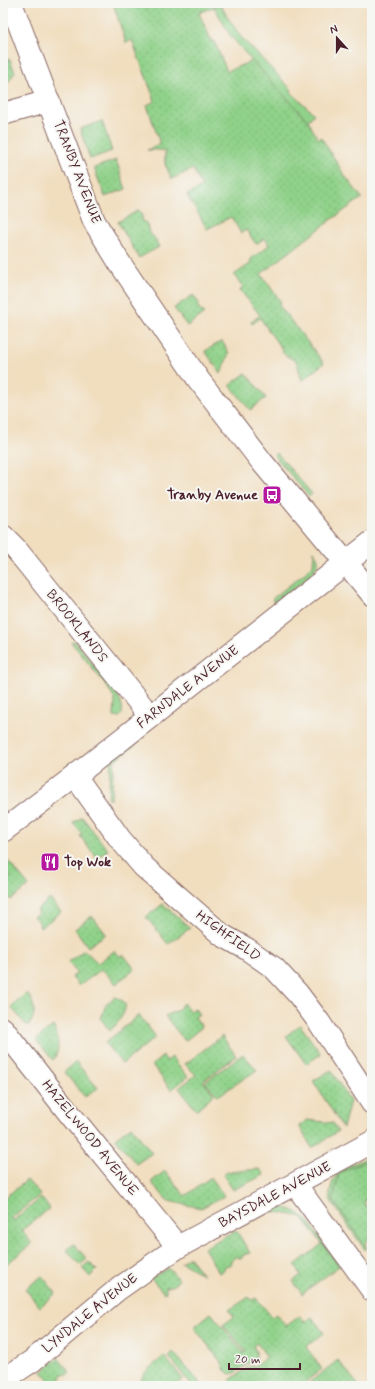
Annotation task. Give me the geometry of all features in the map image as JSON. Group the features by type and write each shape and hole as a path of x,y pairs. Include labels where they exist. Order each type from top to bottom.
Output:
{"street":[{"name":"TRANBY AVENUE","path":"11,3 49,101 77,180 94,221 119,262 198,379 262,462 372,594"},
{"path":"3,114 49,101"},
{"name":"BROOKLANDS","path":"3,536 15,548 150,716"},
{"name":"FARNDALE AVENUE","path":"3,831 372,542"},
{"name":"HIGHFIELD","path":"75,776 120,839 144,868 172,894 222,935 247,949 274,968 298,994 319,1022 372,1103"},
{"name":"HAZELWOOD AVENUE","path":"3,1029 178,1247"},
{"name":"BAYSDALE AVENUE","path":"178,1247 372,1142"},
{"path":"295,1184 372,1290"},
{"name":"LYNDALE AVENUE","path":"3,1380 32,1361 116,1290 178,1247"}],"green space":[{"path":"113,3 220,3 199,13 212,42 214,41 227,71 252,61 308,121 318,139 321,137 345,176 362,198 261,274 281,302 278,304 324,363 302,381 297,362 283,353 281,349 282,346 280,347 260,318 252,324 251,322 260,315 240,290 243,287 234,275 250,264 251,259 269,245 265,238 256,244 246,230 241,233 231,217 207,229 187,195 202,187 193,169 172,179 165,164 165,152 160,150 147,150 160,144 147,105 155,101 132,40 126,43"},
{"path":"220,4 240,36 292,90 291,92 314,114 308,121 230,35 214,7"},
{"path":"3,57 10,60 15,72 3,90"},
{"path":"102,121 112,151 90,159 80,129"},
{"path":"116,160 126,189 105,197 94,168"},
{"path":"139,210 142,220 147,224 149,233 154,237 159,247 139,258 118,222"},
{"path":"193,295 199,303 198,306 200,310 205,313 187,326 174,308"},
{"path":"222,341 229,353 221,374 205,351"},
{"path":"246,373 266,398 250,410 230,385"},
{"path":"277,453 312,494 309,497 274,455"},
{"path":"314,551 318,560 313,571 293,589 274,602 272,599 313,565"},
{"path":"75,641 117,694 122,709 121,716 114,717 115,699 106,685 71,642"},
{"path":"138,738 140,741 114,761 111,799 108,799 111,759"},
{"path":"82,817 108,850 97,858 80,836 82,834 73,823"},
{"path":"7,860 29,886 11,900 3,891 3,884 12,876 3,883 3,863"},
{"path":"50,899 61,912 40,928 39,922 33,917 39,913 37,910"},
{"path":"163,904 190,928 168,944 146,917"},
{"path":"92,916 106,934 88,947 75,929"},
{"path":"84,950 98,963 114,951 121,957 123,954 135,969 116,984 102,969 79,986 72,977 77,973 68,962"},
{"path":"27,993 32,1001 34,1009 32,1021 29,1025 26,1025 11,1007"},
{"path":"115,997 125,1003 125,1008 121,1018 110,1031 101,1019 106,1004"},
{"path":"183,1003 190,1011 194,1008 199,1014 195,1017 202,1027 185,1041 165,1016 178,1010"},
{"path":"139,1015 156,1037 122,1064 105,1043"},
{"path":"300,1025 321,1054 306,1064 286,1036"},
{"path":"53,1026 58,1048 56,1056 53,1060 36,1040"},
{"path":"222,1036 236,1056 203,1081 214,1094 196,1110 179,1088 196,1075 185,1064"},
{"path":"243,1054 257,1070 218,1096 205,1082"},
{"path":"163,1056 167,1061 172,1057 188,1077 171,1090 152,1065"},
{"path":"76,1062 98,1088 85,1097 64,1072"},
{"path":"331,1070 350,1101 343,1128 313,1081"},
{"path":"307,1120 333,1123 338,1131 312,1148 299,1126"},
{"path":"131,1126 152,1153 136,1164 115,1138"},
{"path":"366,1158 368,1160 339,1173 333,1200 367,1248 365,1250 331,1201 330,1196 333,1181 339,1172 344,1168"},
{"path":"368,1160 372,1165 372,1195 365,1200 366,1201 364,1203 372,1214 372,1234 365,1246 333,1200 339,1173"},
{"path":"260,1169 264,1175 233,1190 223,1175 228,1172"},
{"path":"165,1171 185,1196 211,1177 224,1196 201,1208 168,1201 151,1182"},
{"path":"27,1180 40,1195 11,1218 14,1220 41,1198 50,1208 22,1230 32,1244 4,1266 3,1199"},
{"path":"274,1208 283,1208 299,1213 306,1219 341,1265 339,1266 302,1217 270,1210"},
{"path":"236,1230 250,1253 243,1255 240,1259 237,1256 230,1261 232,1264 225,1266 224,1270 219,1273 204,1248"},
{"path":"74,1244 87,1259 80,1265 67,1250"},
{"path":"322,1244 339,1266 302,1294 293,1281 301,1275 295,1265"},
{"path":"189,1257 203,1275 181,1262"},
{"path":"89,1262 97,1270 90,1277 82,1268"},
{"path":"169,1268 179,1280 172,1286 166,1287 166,1292 164,1293 151,1278"},
{"path":"42,1276 56,1293 40,1307 25,1289"},
{"path":"249,1297 252,1300 256,1298 272,1317 276,1314 286,1326 300,1316 305,1322 312,1317 324,1333 306,1347 322,1369 303,1384 304,1386 235,1386 230,1380 250,1366 255,1366 267,1357 257,1343 253,1346 256,1351 256,1358 235,1373 229,1374 222,1367 224,1366 194,1327 211,1313 244,1353 245,1351 223,1325 234,1317 229,1310"},
{"path":"173,1352 200,1383 192,1386 169,1357"},
{"path":"164,1356 183,1379 174,1386 142,1386 141,1382 144,1374"},
{"path":"58,1358 70,1372 68,1374 63,1374 61,1377 62,1379 54,1386 42,1372"},
{"path":"338,1360 359,1386 305,1386"}],"place":[{"name":"Tranby Avenue","path":"272,495"},
{"name":"Top Wok","path":"50,862"}]}
